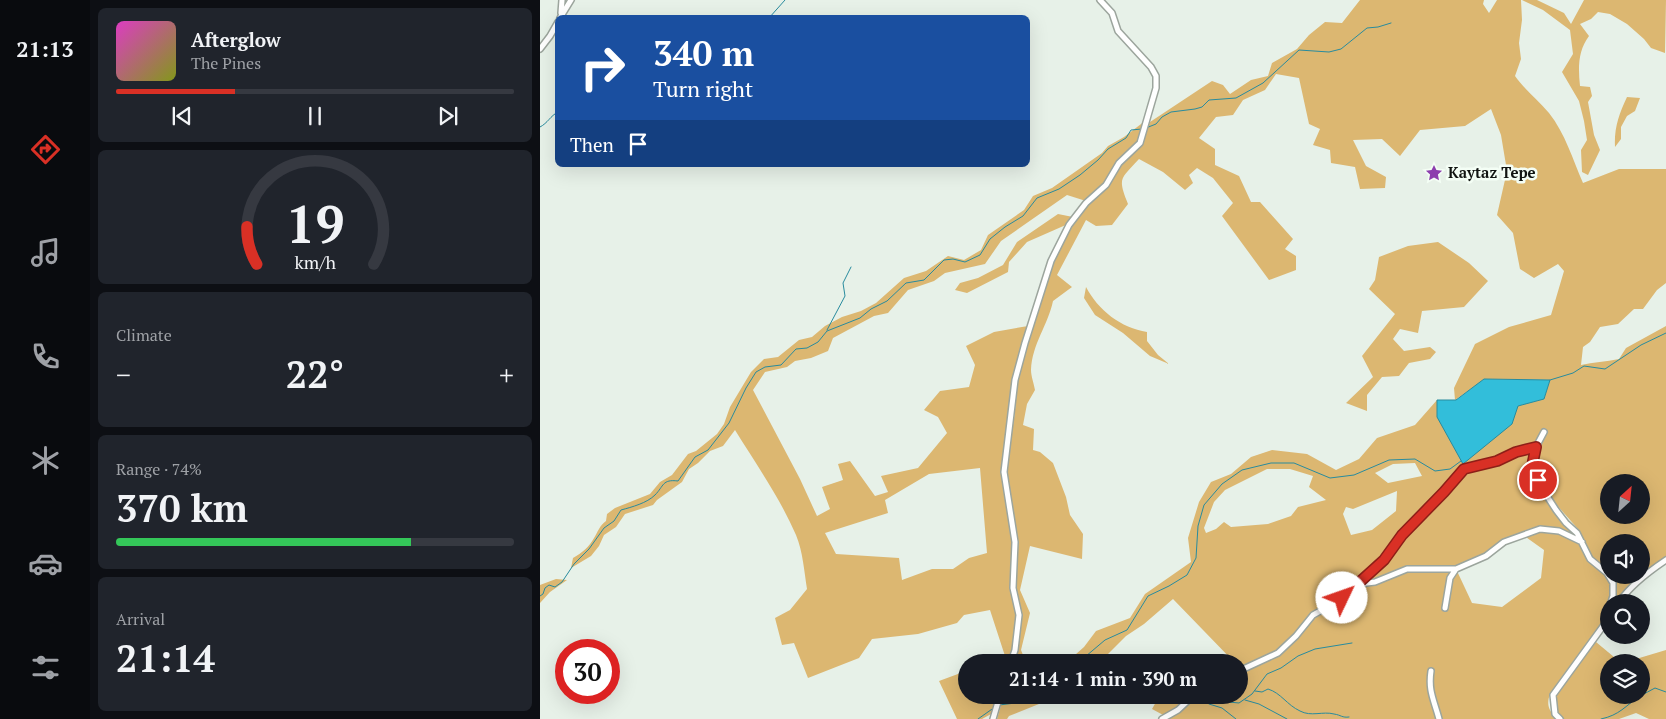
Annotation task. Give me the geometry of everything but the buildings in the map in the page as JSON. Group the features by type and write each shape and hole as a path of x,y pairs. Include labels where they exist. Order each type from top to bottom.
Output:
{"street":[{"path":"560,15 562,0"},
{"path":"561,15 571,0"},
{"path":"1014,654 1019,614 1013,588 1015,542 1004,472 1015,380 1051,262 1069,225 1086,202 1106,184 1120,163 1140,143 1156,88 1156,76 1151,66 1118,30 1112,13 1100,0"},
{"path":"540,49 555,27"},
{"path":"1544,432 1536,447 1532,466 1556,510 1566,523 1577,532 1590,559 1607,573 1613,583 1612,594"},
{"path":"1248,667 1278,653 1296,636 1313,615 1342,598 1359,584 1384,560 1402,535 1438,499 1464,469 1497,461 1516,452 1536,447"},
{"path":"1359,584 1375,582 1407,569 1456,569 1486,556 1504,542 1540,529 1559,532 1582,542"},
{"path":"1625,594 1648,573 1666,560"},
{"path":"1445,608 1450,578 1456,569"},
{"path":"1560,719 1555,714 1553,695 1600,630"},
{"path":"1431,671 1430,694 1439,719"},
{"path":"993,719 997,704"},
{"path":"1162,719 1184,704"}],"shaded area":[{"path":"1360,0 1484,0 1483,4 1489,13 1497,0 1521,0 1522,20 1519,43 1521,59 1515,76 1555,121 1583,183 1619,169 1666,169 1666,283 1657,290 1643,309 1634,309 1618,324 1600,327 1590,342 1583,347 1581,365 1619,359 1626,348 1666,326 1666,559 1650,573 1650,534 1600,534 1600,565 1592,558 1578,529 1547,494 1533,466 1547,433 1545,428 1535,445 1463,468 1383,559 1341,597 1311,614 1294,635 1277,651 1248,665 1248,654 1226,654 1173,599 1144,624 1126,636 1108,654 1076,654 1096,631 1130,618 1145,594 1191,562 1188,538 1199,502 1211,482 1231,474 1251,457 1272,450 1307,454 1336,470 1359,459 1377,438 1415,425 1437,400 1437,417 1517,406 1544,399 1550,380 1485,379 1455,400 1454,388 1475,344 1509,327 1551,315 1564,271 1558,264 1534,278 1520,269 1513,233 1497,215 1507,171 1501,135 1491,109 1465,126 1420,130 1400,156 1382,139 1353,140 1366,166 1386,177 1385,188 1360,189 1355,167 1331,163 1330,150 1313,145 1320,129 1309,124 1299,78 1276,74 1265,90 1243,100 1233,115 1216,117 1199,138 1215,149 1215,165 1239,176 1251,202 1260,202 1293,239 1285,249 1296,256 1296,270 1269,280 1222,216 1233,203 1213,178 1197,168 1189,175 1193,183 1185,190 1163,172 1139,159 1125,175 1122,183 1128,204 1112,225 1096,226 1086,220 1057,275 1072,287 1053,301 1037,343 1031,370 1035,390 1027,404 1023,425 1034,429 1033,450 1040,452 1053,463 1066,497 1070,515 1083,534 1082,559 1030,546 1020,590 1030,613 1021,650 1023,654 1016,654 1021,615 1016,587 1017,541 1007,473 1009,448 1018,381 1027,344 1059,250 1088,204 1107,187 1121,166 1142,145 1150,122 1212,81 1223,85 1230,94 1251,80 1268,76 1272,63 1297,49 1309,35 1325,22 1342,23","holes":["1415,463 1422,476 1388,483 1375,473 1393,464","1267,469 1290,469 1313,476 1309,487 1326,500 1298,507 1291,516 1268,524 1231,527 1224,522 1216,529 1206,533 1204,528 1214,502 1225,490","1397,491 1396,511 1372,530 1351,535 1343,514 1346,507 1353,509"]},
{"path":"1522,0 1537,0 1564,13 1571,24 1584,0 1666,0 1665,53 1651,48 1627,24 1610,14 1598,12 1591,19 1580,24 1589,36 1583,47 1580,60 1580,86 1590,87 1592,96 1588,102 1594,135 1600,150 1588,175 1582,172 1581,150 1587,140 1579,101 1562,72 1573,54 1570,30 1543,10"},
{"path":"1627,97 1640,98 1635,111 1627,116 1621,127 1621,139 1615,147 1618,121"},
{"path":"1145,121 1138,142 1104,183 1086,201 1067,195 1001,241 985,264 945,273 934,281 908,290 888,313 874,316 833,338 828,351 811,358 795,361 787,367 765,372 753,390 800,479 817,516 830,509 822,487 843,480 838,464 850,461 875,496 888,492 881,476 918,468 947,433 938,417 924,410 940,391 969,387 975,365 966,346 994,332 1028,326 1004,449 1002,472 1013,541 1011,589 1017,614 1012,654 1004,654 990,610 964,615 957,623 918,634 872,639 859,658 808,678 794,643 782,645 775,618 790,610 807,589 798,541 790,521 775,494 735,430 723,446 710,451 689,469 682,482 653,505 625,514 616,527 604,535 599,546 591,556 571,568 573,558 590,544 606,521 607,514 615,508 650,494 660,482 672,475 688,454 696,451 717,434 724,424 730,407 751,372 764,359 778,357 799,340 812,337 825,326 876,303 904,278 926,271 948,256 964,260 981,250 988,235 1024,210 1033,196 1052,188 1102,153 1108,146 1124,137","holes":["980,468 987,553 969,558 953,569 932,569 902,580 899,558 836,554 825,533 888,513 885,500 929,474"]},
{"path":"1058,214 1073,217 1068,224 1027,242 1009,262 1008,272 967,293 955,290 960,283 978,278 1003,265 1017,242"},
{"path":"1438,242 1469,263 1488,281 1464,307 1422,311 1418,333 1400,329 1393,339 1404,351 1430,347 1436,352 1430,359 1409,363 1399,376 1382,377 1367,395 1367,411 1346,403 1373,377 1362,356 1395,314 1369,289 1375,280 1379,257 1408,246"},
{"path":"1086,287 1097,303 1111,317 1128,327 1147,332 1147,341 1158,355 1169,364 1150,356 1123,333 1095,315 1084,298"},
{"path":"1534,449 1530,466 1538,485 1543,495 1579,540 1540,527 1504,539 1484,555 1456,568 1407,566 1375,580 1368,580 1389,558 1405,535 1441,500 1466,470"},
{"path":"1541,531 1558,533 1581,543 1589,560 1600,569 1600,584 1611,584 1612,594 1600,594 1600,627 1550,694 1549,708 1557,719 1441,719 1432,693 1430,670 1428,684 1437,719 1169,719 1188,704 1248,704 1248,669 1279,655 1299,637 1314,617 1344,601 1358,587 1375,584 1408,571 1453,571 1451,579 1457,571 1472,603 1502,607 1541,578 1544,550 1523,535"},
{"path":"556,579 567,580 550,592 540,603 540,585"},
{"path":"1615,584 1638,584 1626,594 1616,594"},
{"path":"1596,642 1610,654 1600,654 1600,704 1650,704 1650,655 1666,650 1666,719 1649,719 1636,713 1619,719 1563,719 1558,713 1555,695"},
{"path":"958,674 958,704 996,704 993,713 982,719 957,719 939,681"},
{"path":"1001,704 1039,704 1009,716 1007,719 997,719"},
{"path":"1155,704 1181,704 1165,716 1152,709"}],"water":[{"path":"1484,379 1550,380 1544,399 1518,406 1512,424 1463,464 1437,417 1437,400 1456,400"}],"waterway":[{"path":"772,15 785,0"},
{"path":"1146,128 1156,124 1162,117 1171,112 1202,107 1209,100 1236,98 1263,83 1299,50 1329,52 1341,49 1367,28 1391,23"},
{"path":"540,127 555,114"},
{"path":"540,596 549,585 555,587 562,582 574,564 589,549 604,528 614,521 621,510 648,500 666,482 678,481 695,457 708,450 729,423 756,372 765,367 781,365 796,349 807,348 818,342 827,331 860,318 871,309 887,301 906,283 924,280 944,260 953,259 965,262 980,255 990,239 1023,216 1037,198 1059,189 1080,175 1108,149 1126,138 1131,130 1142,129"},
{"path":"827,330 845,296 843,283 851,267"},
{"path":"1550,380 1573,373 1584,366 1605,369 1641,345 1666,333"},
{"path":"1088,654 1105,640 1127,630 1148,596 1187,575 1196,558 1198,526 1204,505 1222,484 1242,470 1271,463 1294,463 1330,478 1354,475 1389,460 1415,459 1435,471 1450,469 1461,461"},
{"path":"1248,697 1267,674 1281,668 1298,656 1315,649 1352,643"},
{"path":"1601,719 1618,713 1640,696 1655,688 1666,692"},
{"path":"1255,691 1262,692 1268,689 1273,691 1304,713 1330,713 1349,717"},
{"path":"1248,701 1259,704 1287,719"},
{"path":"999,705 1007,704"},
{"path":"1209,704 1222,708 1236,719"},
{"path":"978,719 995,707"}],"place":[{"name":"Kaytaz Tepe","path":"1434,173"}],"route":[{"path":"1342,598 1384,560 1402,535 1426,512 1464,469 1497,461 1516,452 1536,447 1532,466 1538,480"}]}
